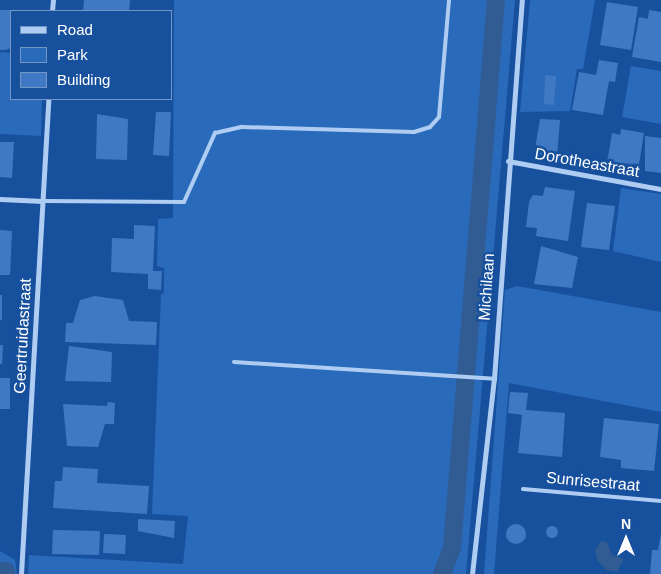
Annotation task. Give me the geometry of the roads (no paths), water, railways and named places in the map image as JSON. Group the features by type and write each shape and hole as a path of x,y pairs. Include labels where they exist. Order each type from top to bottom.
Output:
{"street":[{"name":"Michilaan","path":"472,574 494,379 508,161 522,0"},
{"name":"Geertruidastraat","path":"21,574 48,100"},
{"name":"Dorotheastraat","path":"508,161 661,189"},
{"path":"0,199 43,200"}],"lane":[{"path":"43,200 184,202 215,134 242,127 414,132 430,128 438,117 449,0"},
{"path":"234,362 494,379"},
{"name":"Sunrisestraat","path":"523,489 661,501"}],"waterway":[{"path":"442,574 452,548 496,0"},
{"path":"0,571 6,571"}]}
